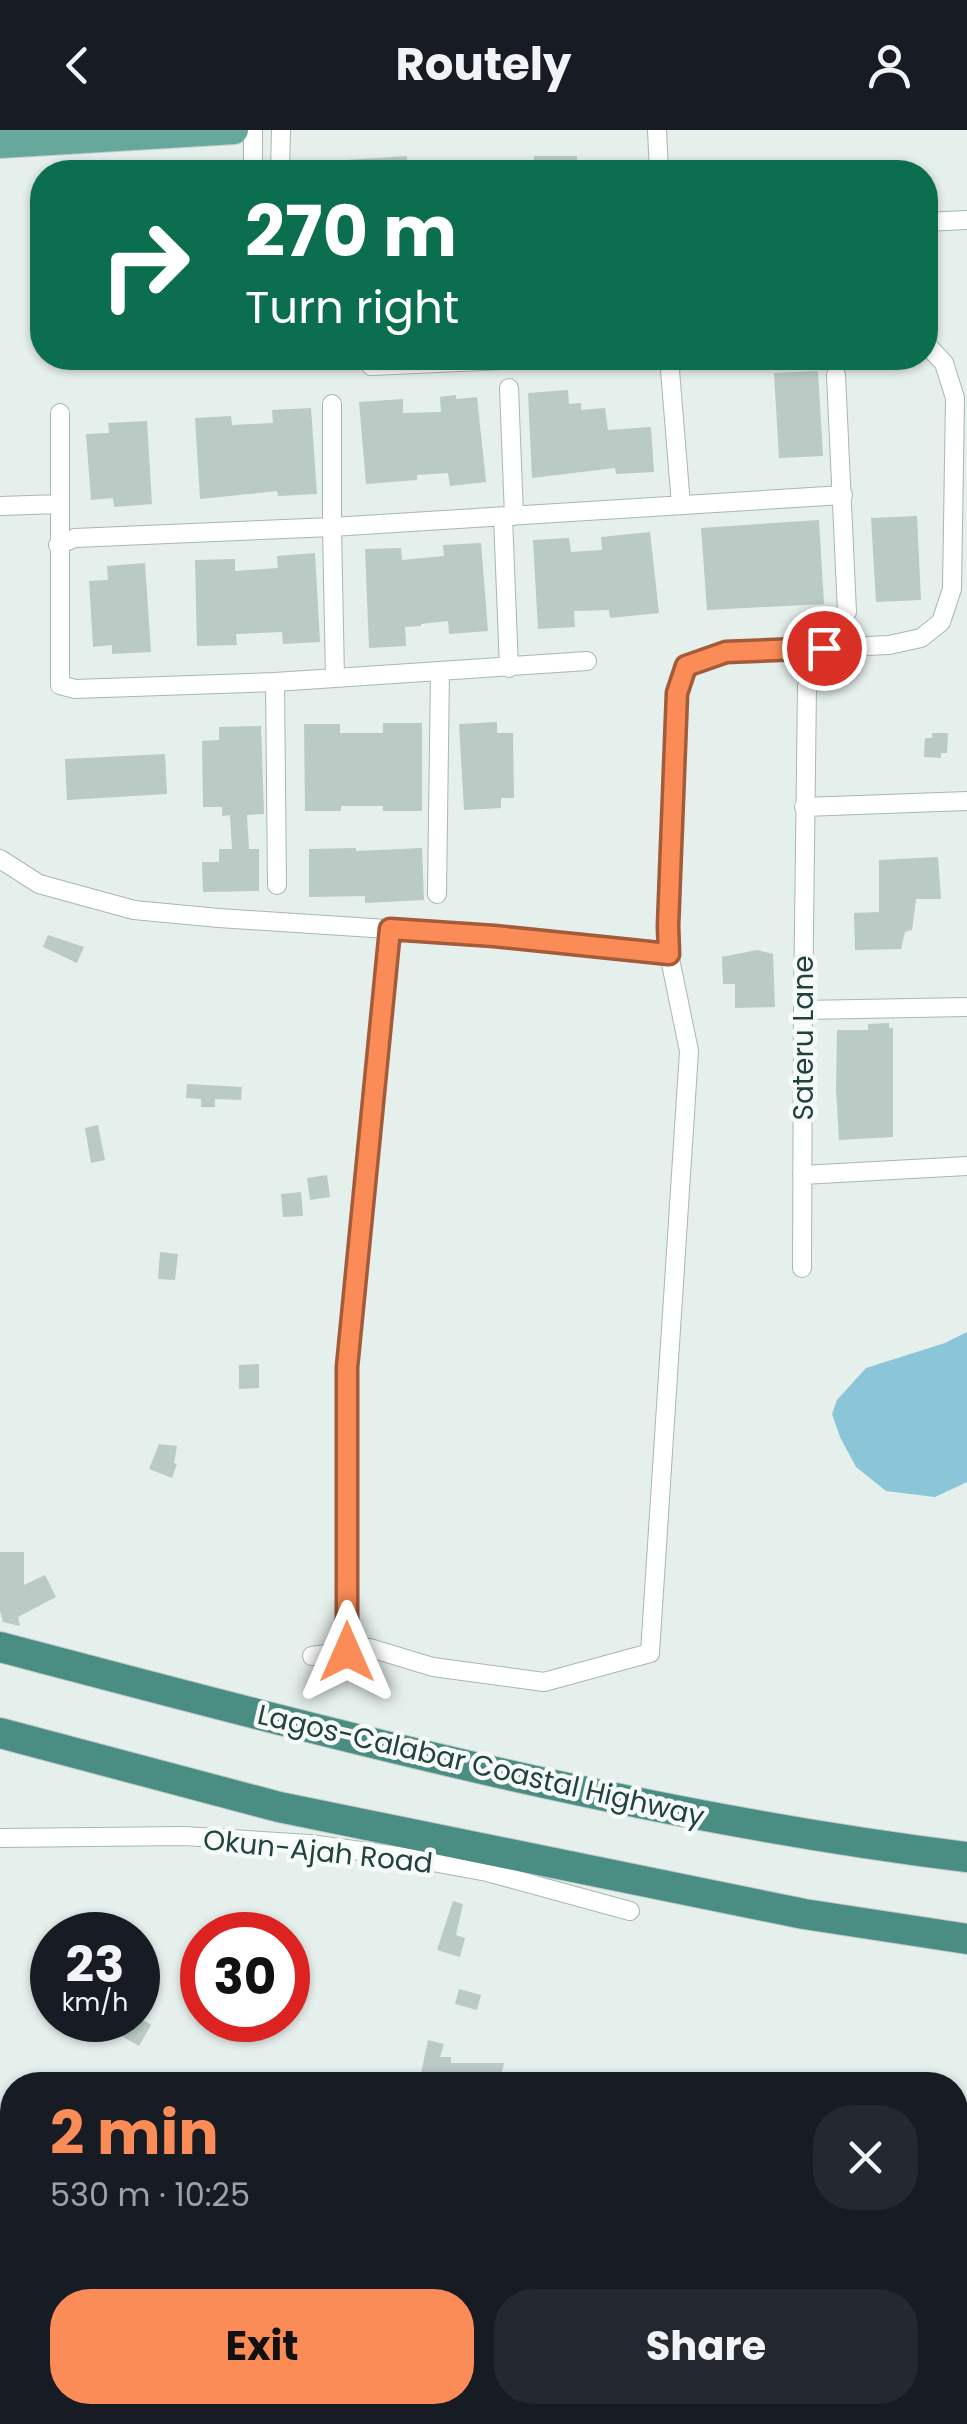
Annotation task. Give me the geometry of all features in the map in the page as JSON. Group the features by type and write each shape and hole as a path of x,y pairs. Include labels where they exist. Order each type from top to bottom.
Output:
{"highway":[{"name":"Lagos-Calabar Coastal Highway","path":"0,1646 280,1721 637,1803 853,1843 967,1857"},
{"path":"0,1732 298,1810 804,1914 967,1939"}],"main road":[{"path":"0,144 234,130"}],"street":[{"path":"252,130 253,160"},
{"path":"280,160 281,130"},
{"path":"656,130 658,160"},
{"path":"938,221 967,220"},
{"path":"312,1656 370,1648 433,1668 544,1682 650,1653 689,1051 669,954 668,926 677,693 686,666 726,652 889,646 921,638 940,622 952,589 955,398 944,363 938,357"},
{"path":"670,370 681,506"},
{"path":"836,375 848,612"},
{"path":"510,388 510,668"},
{"path":"332,404 335,678"},
{"path":"60,413 60,685 75,690 275,682 587,661"},
{"path":"58,544 75,538 332,527 843,495"},
{"path":"0,506 59,504"},
{"path":"437,894 440,671"},
{"path":"275,682 278,885"},
{"name":"Sateru Lane","path":"802,1268 807,686"},
{"path":"804,807 967,801"},
{"path":"0,858 39,884 134,910 494,936 669,954"},
{"path":"347,1652 347,1367 390,929"},
{"path":"802,1010 967,1006"},
{"path":"802,1175 967,1166"},
{"name":"Okun-Ajah Road","path":"0,1838 184,1836 310,1844 487,1872 630,1911"}],"water":[{"path":"967,1332 967,1482 935,1497 886,1491 856,1467 832,1414 837,1400 866,1368"}],"building":[{"path":"407,156 407,160 346,160"},
{"path":"534,156 577,156 577,160 534,160"},
{"path":"818,371 823,456 779,458 774,373"},
{"path":"568,390 569,404 581,403 581,410 605,408 608,430 651,427 654,472 616,474 615,468 532,478 528,393"},
{"path":"456,395 456,399 477,397 486,482 450,486 448,473 366,484 359,402 403,399 403,413 441,412 440,397"},
{"path":"311,408 317,494 278,496 277,491 200,499 195,418 231,416 232,425 273,423 272,410"},
{"path":"147,421 152,504 114,507 113,498 91,500 86,434 109,433 108,423"},
{"path":"917,516 921,600 876,602 871,518"},
{"path":"819,520 824,604 707,610 701,528"},
{"path":"650,532 659,613 610,618 609,610 574,611 575,627 538,629 533,540 569,538 571,552 602,550 601,537"},
{"path":"481,543 488,631 449,634 448,621 421,624 405,627 406,646 369,648 365,549 401,548 402,560 444,556 443,545"},
{"path":"315,553 320,642 283,644 282,632 236,634 237,645 197,646 195,560 235,559 235,571 278,568 277,556"},
{"path":"145,563 151,652 112,654 112,645 93,647 89,581 108,580 107,566"},
{"path":"497,722 497,733 513,733 514,798 501,798 501,808 464,810 459,724"},
{"path":"383,723 422,723 422,811 341,806 341,811 305,811 304,724 340,724 340,733 383,733"},
{"path":"261,726 264,814 247,815 249,849 259,849 259,891 203,892 202,862 219,862 219,849 232,849 230,815 222,816 222,807 203,807 202,741 219,740 219,727"},
{"path":"932,733 948,733 947,753 941,753 941,758 924,757 925,738 932,738"},
{"path":"165,754 167,794 67,800 65,759"},
{"path":"422,848 424,900 365,903 365,896 309,897 309,849"},
{"path":"938,857 941,899 916,899 912,930 905,932 901,949 855,950 854,913 879,912 879,860"},
{"path":"48,935 84,947 77,963 43,947"},
{"path":"757,950 773,954 775,1007 735,1008 735,984 723,984 722,957"},
{"path":"889,1023 889,1028 893,1028 893,1137 839,1140 837,1030 868,1030 868,1024"},
{"path":"187,1084 242,1087 241,1100 215,1099 215,1107 201,1107 201,1099 186,1098"},
{"path":"98,1125 105,1160 91,1163 85,1128"},
{"path":"327,1175 330,1197 310,1200 307,1178"},
{"path":"301,1192 303,1216 283,1217 281,1194"},
{"path":"160,1252 178,1254 175,1280 158,1279"},
{"path":"259,1364 259,1388 239,1389 239,1365"},
{"path":"159,1444 177,1446 172,1478 149,1469"},
{"path":"0,1552 24,1552 24,1585 45,1575 56,1597 18,1617 20,1626 3,1622 0,1611"},
{"path":"453,1901 463,1904 456,1935 465,1938 460,1957 437,1950"},
{"path":"459,1989 481,1995 477,2010 455,2004"},
{"path":"428,2040 444,2044 440,2057 451,2057 451,2063 504,2063 502,2072 421,2072"}],"route":[{"path":"347,1652 347,1367 390,929 669,954 677,693 686,666 726,652 824,648"}]}
